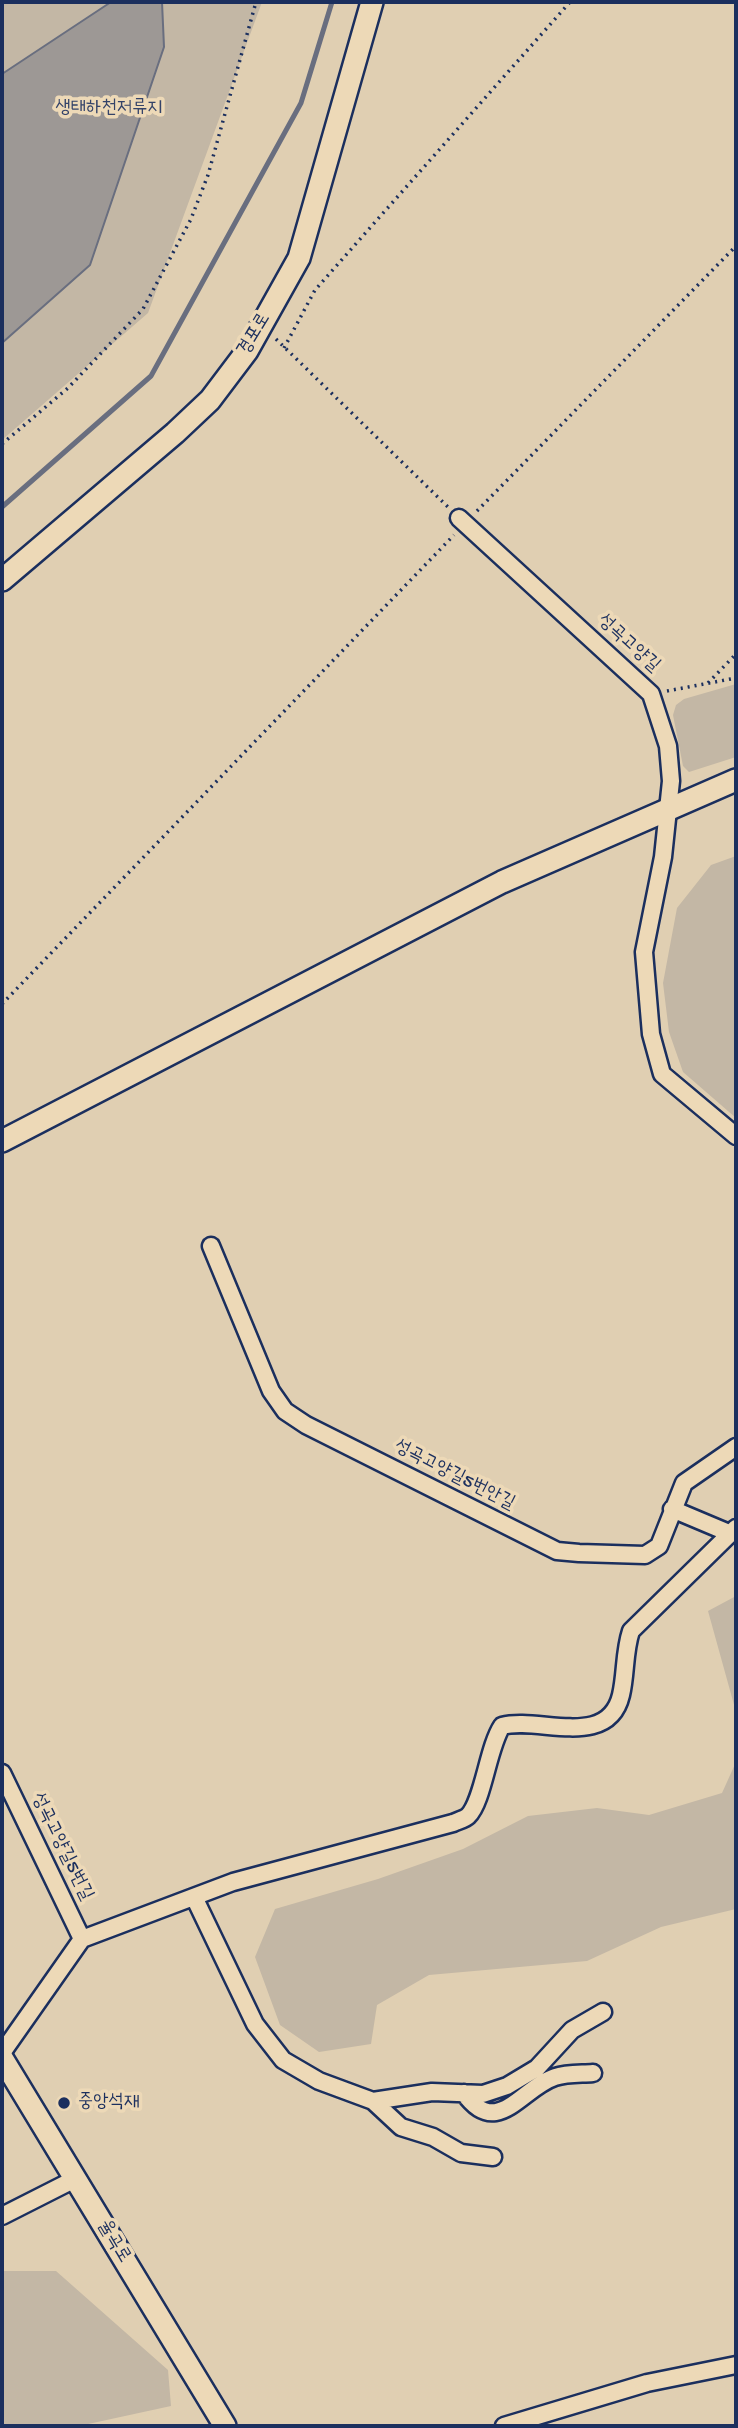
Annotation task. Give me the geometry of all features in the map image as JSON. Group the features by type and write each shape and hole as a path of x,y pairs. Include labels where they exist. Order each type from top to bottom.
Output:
{"street":[{"name":"경포로","path":"2,580 210,400 247,351 299,258 372,2"},
{"name":"성곡고양길","path":"462,521 652,694 668,746 670,806 644,952 651,1034 662,1074 736,1136"},
{"path":"2,1141 502,882 670,806 736,780"},
{"name":"성곡고양길5번안길","path":"211,1246 271,1391 285,1411 557,1551 645,1555 659,1546 684,1483 736,1447"},
{"path":"2,2055 82,1939 233,1882 453,1823 468,1815 495,1736 502,1726 516,1722 583,1729 599,1724 613,1713 621,1696 626,1646 631,1631 733,1531 672,1509"},
{"name":"성곡고양길5번길","path":"2,1773 82,1939"},
{"path":"194,1897 255,2024 283,2060 319,2081 373,2101 401,2127 433,2137 461,2153 493,2157"},
{"path":"373,2101 432,2092 483,2094 507,2086 537,2067 572,2030 603,2012"},
{"name":"율곡로","path":"2,2055 225,2426"},
{"path":"464,2093 474,2107 484,2112 497,2112 516,2104 555,2077 593,2073"},
{"path":"2,2216 75,2179"},
{"path":"504,2426 648,2383 736,2365"}],"path":[{"path":"2,444 68,388 143,309 191,219 208,175 256,2"},
{"path":"284,348 316,290 570,2"},
{"path":"2,1004 462,521 736,246"},
{"path":"269,313 276,342 462,521"},
{"path":"706,684 736,654"},
{"path":"652,694 736,678"}],"green space":[{"name":"생태하천저류지","path":"2,2 262,2 148,313 2,440"},
{"path":"736,684 736,757 689,772 683,766 673,715 676,705 684,699"},
{"path":"736,856 736,1118 683,1072 669,1032 663,983 677,908 711,865"},
{"path":"736,1596 736,1712 708,1611"},
{"path":"736,1762 736,1909 661,1927 587,1961 429,1975 377,2005 371,2044 319,2052 280,2025 255,1957 275,1909 378,1879 463,1849 528,1816 597,1808 649,1815 722,1793"},
{"path":"2,2271 56,2271 168,2370 171,2406 79,2426 2,2426"}],"shaded area":[{"name":"생태하천저류지","path":"111,2 162,2 164,47 90,265 2,343 2,74"}],"waterway":[{"path":"2,507 151,376 301,103 332,2"}],"place":[{"name":"중앙석재","path":"64,2103"}]}
